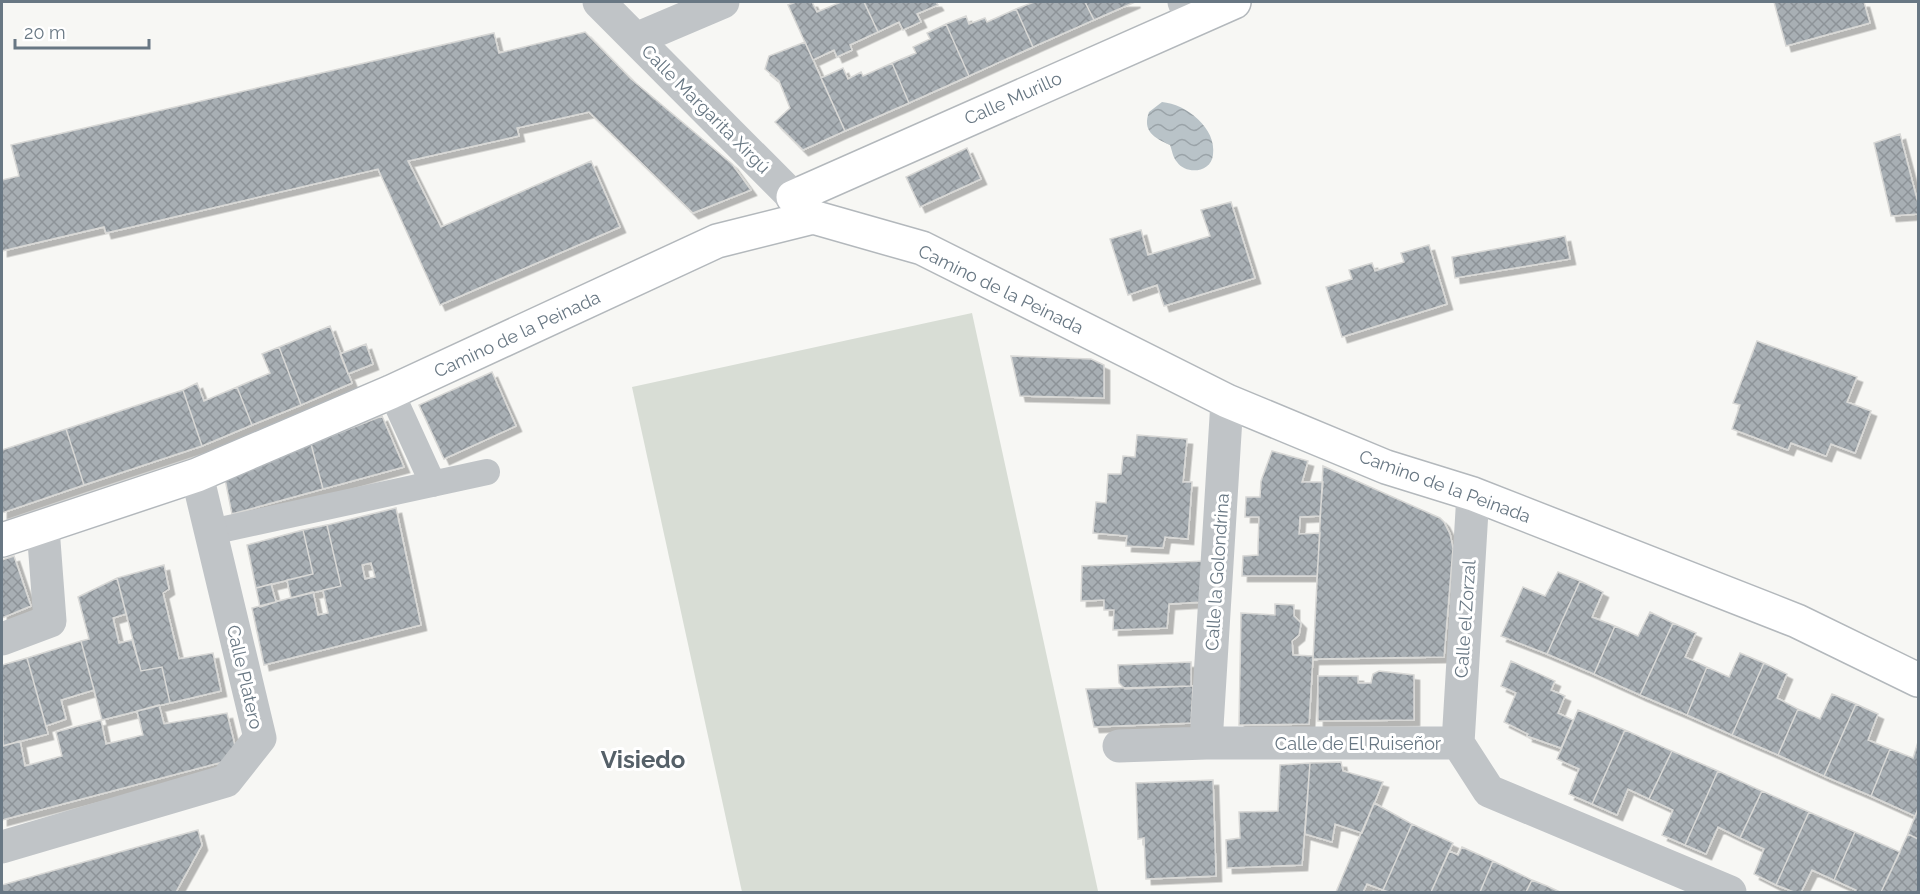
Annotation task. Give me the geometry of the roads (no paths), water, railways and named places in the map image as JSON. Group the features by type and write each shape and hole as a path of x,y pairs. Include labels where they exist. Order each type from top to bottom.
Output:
{"street":[{"name":"Calle Margarita Xirgú","path":"599,2 803,207"},
{"path":"636,39 723,2"},
{"name":"Calle Murillo","path":"803,207 1188,10 1234,2"},
{"name":"Camino de la Peinada","path":"2,540 197,476 391,393 717,241 803,207 922,248 1227,401 1386,467 1473,494 1797,621 1918,680"},
{"name":"Calle la Golondrina","path":"1206,743 1227,401"},
{"name":"Calle Platero","path":"2,847 226,781 260,738 197,476"},
{"name":"Calle el Zorzal","path":"1458,743 1473,494"},
{"path":"2,639 50,621 43,528"},
{"name":"Calle de El Ruiseñor","path":"1119,746 1206,743 1458,743 1489,792 1730,892"}],"lane":[{"path":"391,393 433,484"},
{"path":"211,532 488,471"}],"water":[{"path":"1162,102 1181,107 1205,127 1213,145 1213,155 1208,166 1192,170 1181,166 1174,158 1170,145 1159,140 1148,129 1149,112"}],"district":[{"name":"Visiedo","path":"643,759"}]}
